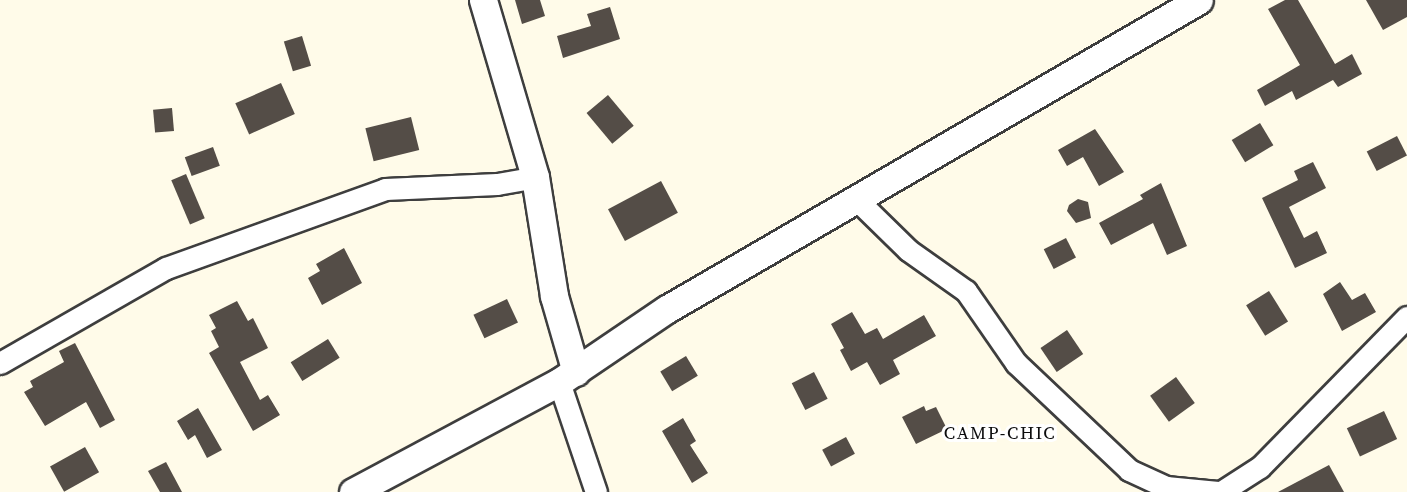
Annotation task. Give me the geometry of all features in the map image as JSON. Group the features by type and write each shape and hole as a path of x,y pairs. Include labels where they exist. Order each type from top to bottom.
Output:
{"street":[{"path":"483,0 535,177 568,377 596,492"},
{"path":"353,492 388,483 568,377 667,309 1199,0"},
{"path":"0,363 166,268 385,189 497,184 535,177"},
{"path":"856,199 908,250 966,291 1016,363 1129,470 1166,487 1220,492 1260,466 1407,317"}],"building":[{"path":"515,0 540,0 545,16 522,24"},
{"path":"1285,0 1298,0 1335,64 1352,54 1362,74 1338,87 1333,80 1296,100 1292,91 1265,106 1257,90 1300,65 1268,9"},
{"path":"1366,0 1407,0 1407,17 1383,30"},
{"path":"610,7 620,39 563,58 557,36 591,26 587,14"},
{"path":"302,36 311,66 293,71 284,42"},
{"path":"281,83 295,114 249,134 235,103"},
{"path":"608,95 634,126 612,144 587,113"},
{"path":"172,108 174,131 155,133 153,110"},
{"path":"411,117 419,150 374,161 365,128"},
{"path":"1260,123 1273,145 1245,162 1232,140"},
{"path":"1095,129 1124,172 1099,186 1083,157 1067,166 1058,150"},
{"path":"1397,136 1407,156 1377,171 1367,151"},
{"path":"213,147 220,166 192,176 185,157"},
{"path":"1313,162 1326,188 1289,207 1304,238 1317,231 1327,253 1295,268 1262,198 1298,180 1294,171"},
{"path":"186,174 205,218 190,224 171,180"},
{"path":"661,181 678,213 625,241 608,209"},
{"path":"1161,183 1187,246 1167,255 1153,223 1111,245 1099,223 1143,199 1140,195"},
{"path":"1078,199 1088,202 1091,218 1076,223 1067,211 1069,205"},
{"path":"1066,238 1076,258 1054,269 1044,249"},
{"path":"344,248 362,283 322,305 308,278 320,271 316,264"},
{"path":"1340,282 1352,300 1365,293 1376,312 1342,331 1323,294"},
{"path":"1269,291 1288,322 1265,336 1246,305"},
{"path":"507,299 518,323 484,338 473,315"},
{"path":"237,301 248,321 253,318 268,348 240,362 260,400 268,395 280,415 253,431 209,353 219,347 211,331 216,328 209,315"},
{"path":"852,312 865,334 877,328 883,339 924,315 936,336 893,360 900,374 880,385 867,362 851,371 840,350 844,348 831,324"},
{"path":"1067,330 1083,354 1057,372 1040,348"},
{"path":"328,339 340,358 302,381 291,362"},
{"path":"75,343 115,420 100,428 86,402 45,426 24,392 33,387 30,381 64,362 59,351"},
{"path":"686,356 698,376 672,391 660,371"},
{"path":"814,372 828,399 805,410 792,383"},
{"path":"1176,377 1195,403 1169,422 1150,396"},
{"path":"924,406 926,411 936,407 947,429 916,444 902,417"},
{"path":"198,408 222,450 207,458 195,435 188,440 177,421"},
{"path":"1384,411 1397,439 1360,456 1347,428"},
{"path":"683,418 696,441 690,445 708,473 692,483 662,431"},
{"path":"846,437 855,454 831,466 822,450"},
{"path":"85,447 99,472 64,492 50,466"},
{"path":"166,462 182,492 160,492 148,471"},
{"path":"1329,465 1344,492 1278,492"}],"district":[{"name":"CAMP-CHIC","path":"1000,433"}]}
